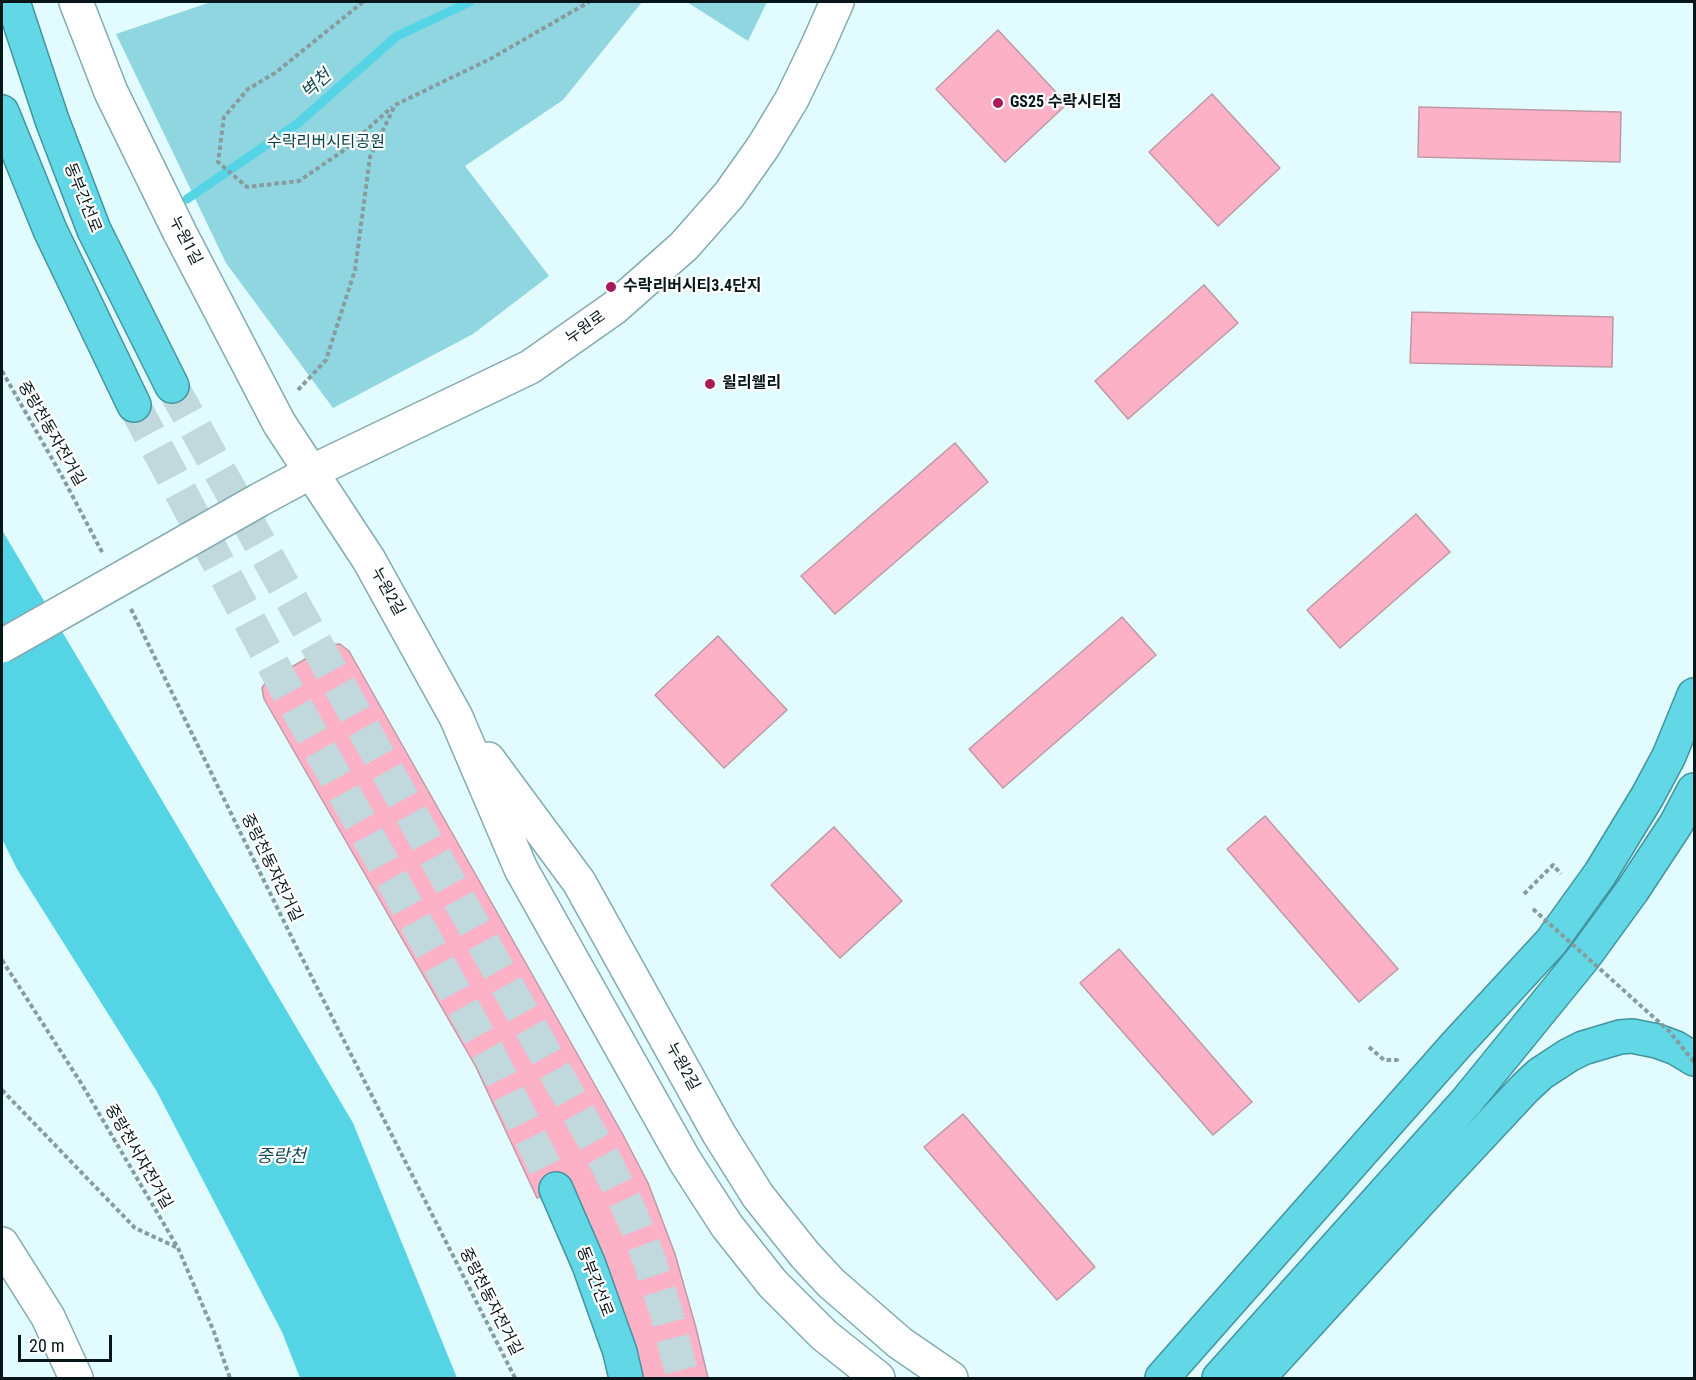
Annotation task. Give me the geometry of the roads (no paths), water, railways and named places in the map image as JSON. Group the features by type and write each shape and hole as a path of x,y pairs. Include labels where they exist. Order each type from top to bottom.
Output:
{"highway":[{"name":"동부간선로","path":"13,2 52,120 94,230 172,386"},
{"path":"2,112 50,230 134,405"},
{"path":"1162,1378 1456,1045 1551,942 1600,874 1647,797 1673,747 1695,694"},
{"path":"1219,1378 1466,1102 1584,957 1632,891 1676,824 1695,790"},
{"path":"1258,1378 1439,1180 1540,1074 1583,1048 1620,1037 1632,1036 1657,1041 1676,1048 1695,1061"},
{"name":"동부간선로","path":"556,1188 589,1265 620,1352 626,1378"}],"street":[{"name":"누원1길","path":"76,2 111,92 180,233 279,423 311,472"},
{"name":"누원로","path":"2,646 311,472 530,367 614,308 676,254 729,195 763,147 792,99 837,2"},
{"name":"누원2길","path":"311,472 369,560 456,717 521,869 705,1194 748,1255 773,1284 848,1356 878,1378"},
{"name":"누원2길","path":"456,717 579,882 719,1134 758,1196 793,1241 825,1276 878,1324 951,1378"},
{"path":"2,1244 48,1317 76,1378"}],"water":[{"name":"중랑천","path":"2,530 353,1123 457,1378 300,1378 282,1332 156,1090 17,869 2,839"}],"waterway":[{"name":"벽천","path":"187,199 297,124 397,36 470,2"}],"tunnel":[{"path":"172,386 608,1166 632,1216 650,1262 683,1378"},
{"path":"134,405 278,674 489,1054 556,1189"}],"place":[{"name":"GS25 수락시티점","path":"998,103"},
{"name":"수락리버시티3.4단지","path":"611,287"},
{"name":"윌리웰리","path":"710,384"}],"park label":[{"name":"수락리버시티공원","path":"326,143"}]}
